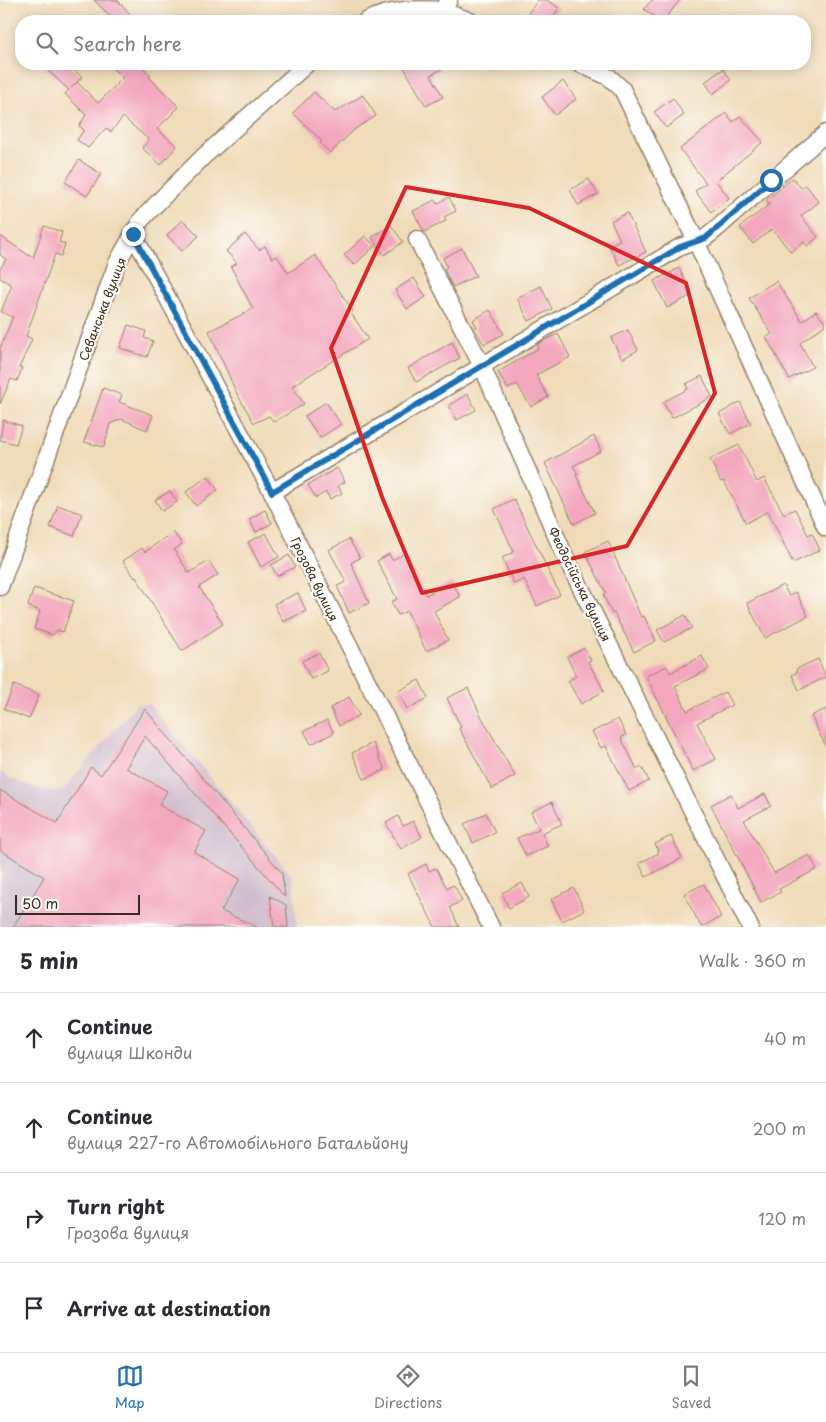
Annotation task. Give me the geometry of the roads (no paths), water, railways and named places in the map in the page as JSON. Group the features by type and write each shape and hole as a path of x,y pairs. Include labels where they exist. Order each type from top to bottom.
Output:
{"street":[{"path":"379,15 385,12 445,5 461,15"},
{"name":"Севанська вулиця","path":"0,587 117,264 141,220 204,156 300,70"},
{"path":"593,70 609,77 622,90 696,241 826,528"},
{"path":"272,492 680,247 714,231 826,133"},
{"name":"Грозова вулиця","path":"133,234 272,492 491,927"},
{"name":"Феодосійська вулиця","path":"417,239 482,366 564,554 750,927"}]}
